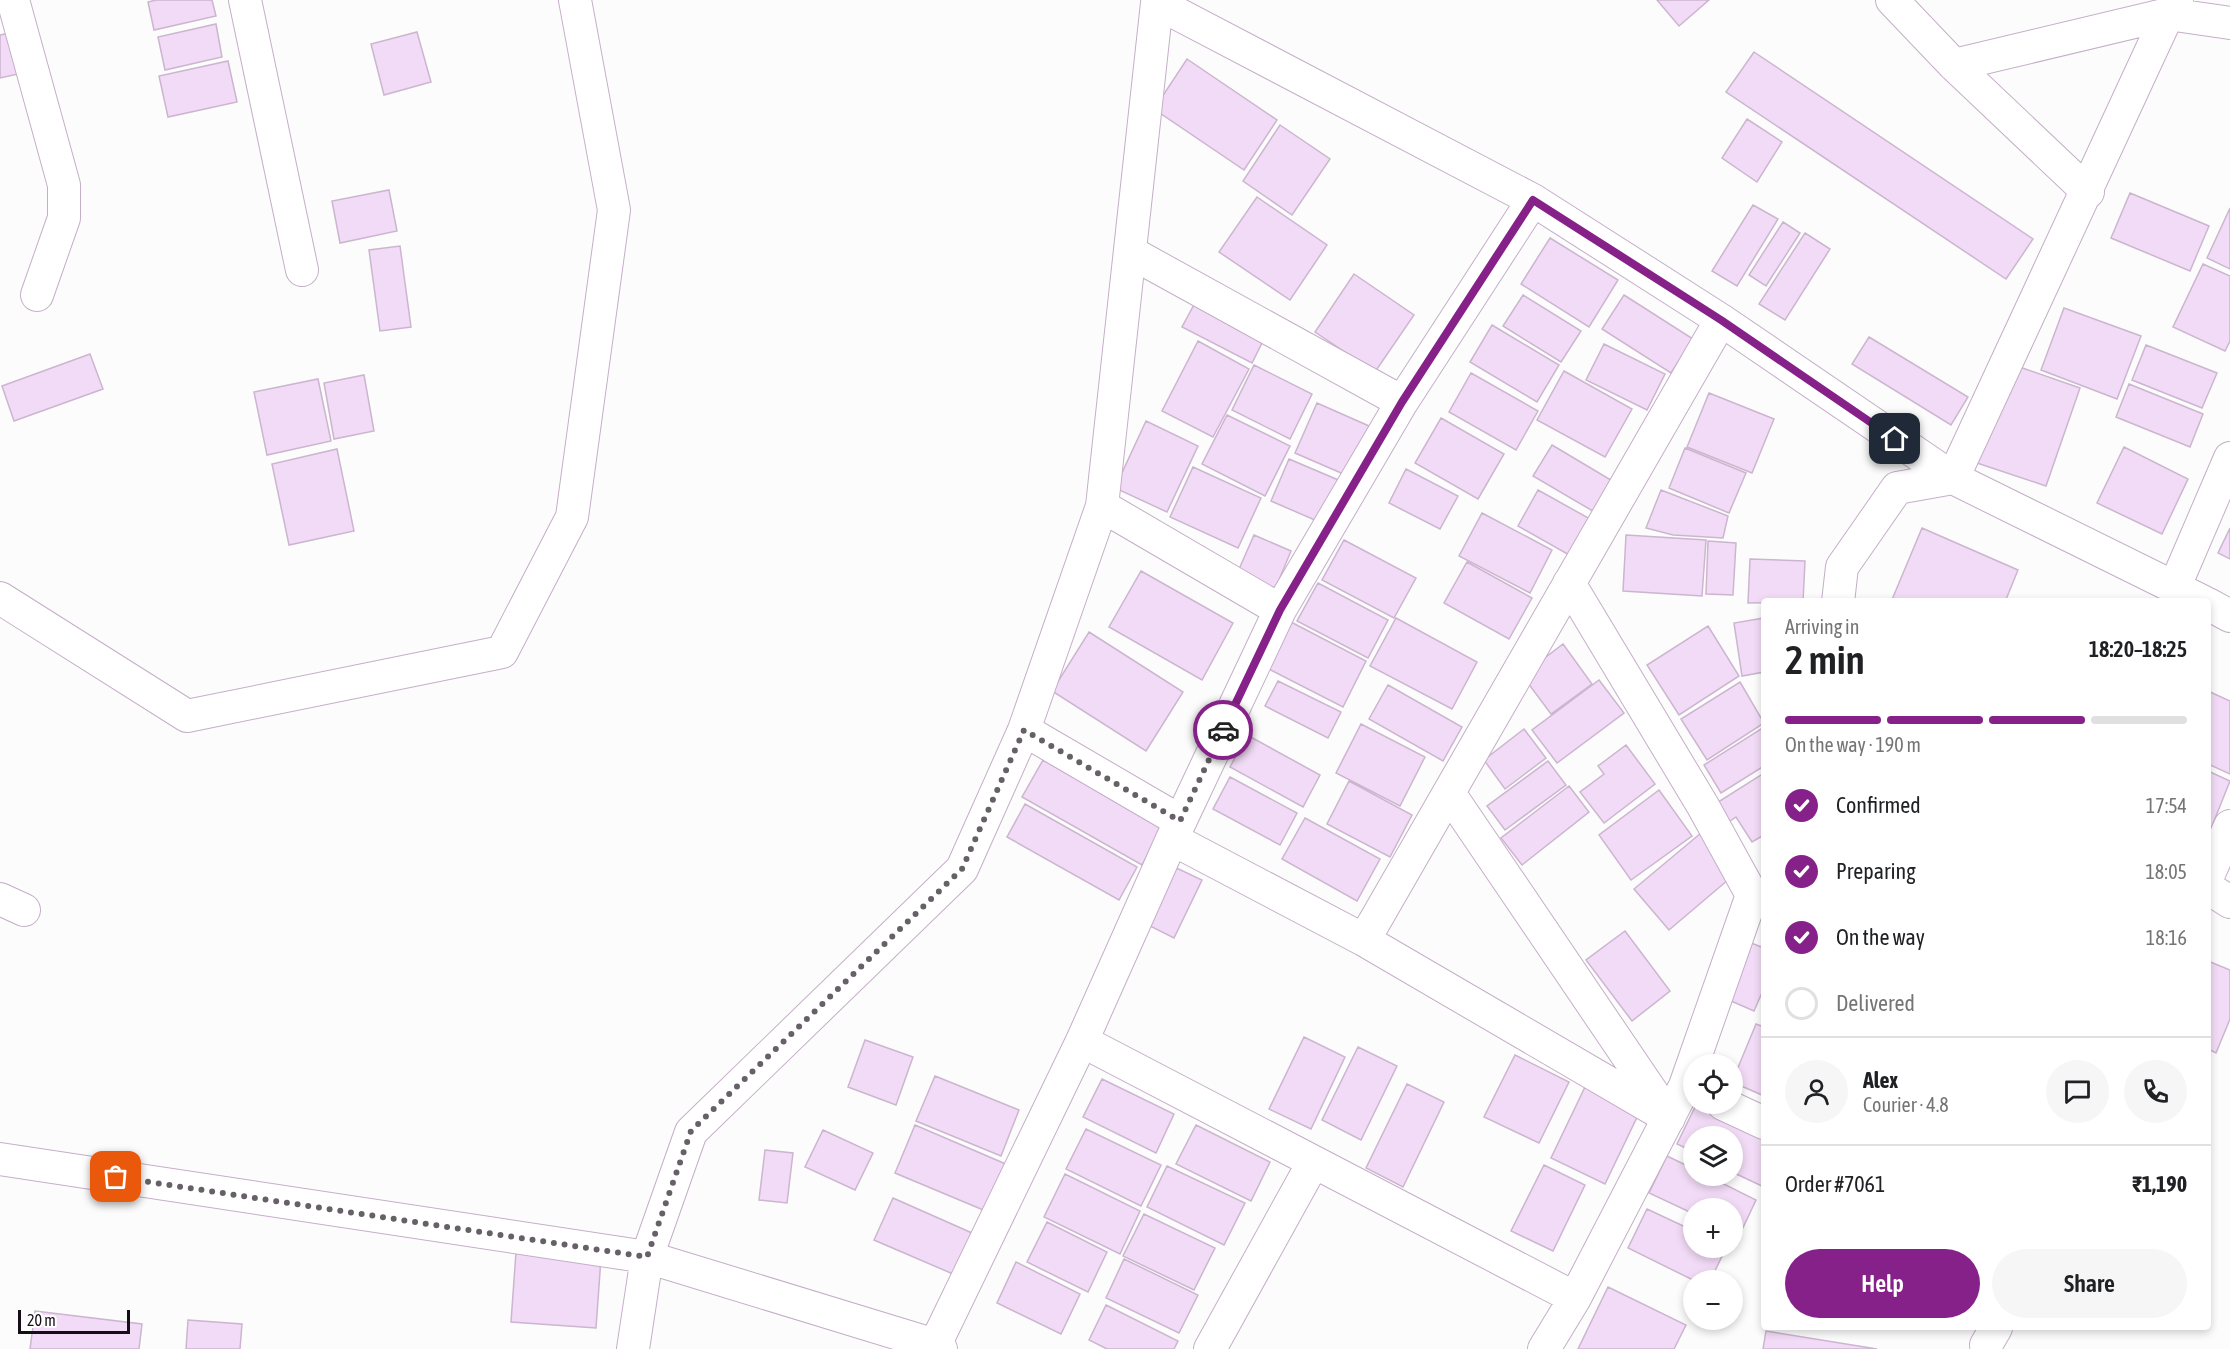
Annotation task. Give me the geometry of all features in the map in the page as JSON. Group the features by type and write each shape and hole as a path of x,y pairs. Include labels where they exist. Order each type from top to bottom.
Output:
{"street":[{"path":"14,0 64,185 64,218 37,295"},
{"path":"245,0 302,270"},
{"path":"0,598 188,716 502,652 572,517 614,210 575,0"},
{"path":"1892,0 1954,64 2088,192"},
{"path":"633,1349 647,1257 691,1131 962,869 1024,730 1102,506 1157,3 1533,200 1721,320 1953,478 2197,598"},
{"path":"1954,64 2173,7 2230,23"},
{"path":"1953,478 2173,7"},
{"path":"0,1159 647,1257 938,1347 1082,1041 1176,830 1280,610 1402,402 1533,200"},
{"path":"1130,252 1402,402"},
{"path":"1364,940 1721,320"},
{"path":"2175,586 2230,458"},
{"path":"1838,598 1842,567 1897,488 1953,478"},
{"path":"1102,506 1280,610"},
{"path":"1569,583 1758,898 1701,1054"},
{"path":"2211,606 2230,616"},
{"path":"1024,730 1176,830 1669,1118"},
{"path":"1449,793 1669,1118"},
{"path":"2211,869 2230,826"},
{"path":"2211,890 2230,902"},
{"path":"1082,1041 1575,1298"},
{"path":"1544,1349 1575,1298 1669,1118 1683,1097"},
{"path":"1743,1113 1761,1122"},
{"path":"1210,1349 1313,1163"}],"building":[{"path":"212,0 216,16 154,30 148,2"},
{"path":"1657,0 1709,0 1679,26"},
{"path":"216,24 222,57 165,70 158,37"},
{"path":"19,31 27,72 0,78 0,35"},
{"path":"417,32 431,82 384,95 371,44"},
{"path":"1754,52 2033,239 2006,279 1726,92"},
{"path":"1187,59 1277,120 1244,170 1154,109"},
{"path":"228,61 237,102 168,117 159,76"},
{"path":"1747,119 1782,142 1757,182 1722,158"},
{"path":"1280,125 1330,159 1292,215 1243,181"},
{"path":"389,190 397,231 340,243 332,201"},
{"path":"2130,193 2209,226 2190,271 2111,238"},
{"path":"1257,197 1327,245 1290,300 1219,252"},
{"path":"1753,205 1778,219 1737,286 1712,271"},
{"path":"2230,208 2230,269 2207,258"},
{"path":"1783,222 1800,233 1766,286 1749,275"},
{"path":"1805,233 1830,249 1785,320 1759,304"},
{"path":"1550,238 1618,280 1589,327 1521,284"},
{"path":"400,246 411,327 380,331 369,250"},
{"path":"2203,264 2230,276 2230,341 2225,351 2173,327"},
{"path":"1354,274 1414,315 1375,372 1315,332"},
{"path":"1523,295 1581,331 1561,362 1503,326"},
{"path":"1624,295 1693,339 1671,373 1602,329"},
{"path":"1196,301 1265,337 1252,363 1182,327"},
{"path":"2064,308 2141,336 2117,399 2041,370"},
{"path":"1492,325 1559,365 1537,402 1470,362"},
{"path":"1869,337 1968,397 1951,425 1852,364"},
{"path":"1198,341 1249,369 1213,437 1162,411"},
{"path":"1604,344 1665,374 1647,410 1586,380"},
{"path":"2146,345 2217,373 2202,408 2132,380"},
{"path":"90,354 103,389 14,421 2,386"},
{"path":"2011,364 2080,388 2046,486 1977,463"},
{"path":"1254,365 1312,394 1290,439 1232,410"},
{"path":"1564,371 1632,409 1605,457 1537,420"},
{"path":"1471,373 1538,411 1516,450 1449,412"},
{"path":"364,375 374,431 334,439 324,383"},
{"path":"318,379 331,441 267,455 254,392"},
{"path":"2129,384 2203,414 2190,447 2116,417"},
{"path":"1709,393 1774,419 1752,473 1687,447"},
{"path":"1317,403 1369,426 1348,476 1295,453"},
{"path":"1227,415 1290,446 1265,496 1202,464"},
{"path":"1441,418 1504,454 1478,499 1415,463"},
{"path":"1146,421 1198,446 1167,512 1115,488"},
{"path":"1552,445 1621,486 1603,517 1533,476"},
{"path":"2124,447 2188,479 2162,534 2097,503"},
{"path":"1685,448 1746,473 1729,513 1669,488"},
{"path":"337,449 354,531 289,545 272,464"},
{"path":"1289,459 1343,482 1324,524 1271,501"},
{"path":"1193,467 1261,498 1238,548 1170,517"},
{"path":"1406,469 1458,496 1440,529 1389,503"},
{"path":"1538,490 1599,524 1578,560 1518,526"},
{"path":"1661,490 1728,516 1723,538 1673,535 1646,528"},
{"path":"1482,513 1552,550 1530,593 1459,556"},
{"path":"1922,528 2018,570 2007,598 1893,598"},
{"path":"2230,528 2230,559 2218,553"},
{"path":"1254,535 1291,551 1274,592 1236,576"},
{"path":"1626,535 1706,540 1702,596 1623,591"},
{"path":"1344,540 1416,578 1394,618 1322,580"},
{"path":"1708,541 1736,543 1733,595 1706,594"},
{"path":"1750,559 1805,561 1803,598 1761,598 1761,603 1748,603"},
{"path":"1467,562 1532,598 1509,639 1444,603"},
{"path":"1141,571 1233,623 1202,680 1109,627"},
{"path":"1318,583 1388,620 1368,658 1297,621"},
{"path":"1396,618 1477,662 1452,709 1370,666"},
{"path":"1761,618 1761,673 1742,676 1734,623"},
{"path":"1289,621 1366,661 1343,707 1265,667"},
{"path":"1708,626 1739,676 1679,715 1647,665"},
{"path":"1089,632 1183,692 1146,751 1052,691"},
{"path":"1563,644 1592,684 1551,714 1522,675"},
{"path":"1599,680 1624,713 1557,763 1532,730"},
{"path":"1278,681 1341,712 1328,738 1265,706"},
{"path":"1740,682 1761,718 1761,725 1707,760 1681,719"},
{"path":"1388,685 1462,727 1443,761 1369,719"},
{"path":"2211,692 2230,701 2230,774 2211,765"},
{"path":"1361,724 1425,757 1400,806 1336,773"},
{"path":"1524,729 1546,758 1505,789 1484,760"},
{"path":"1761,729 1761,768 1721,793 1704,765"},
{"path":"1247,735 1320,775 1303,807 1230,767"},
{"path":"1626,745 1655,784 1604,823 1580,792 1604,774 1598,766"},
{"path":"1043,760 1163,829 1142,865 1022,797"},
{"path":"1548,761 1566,785 1505,830 1487,806"},
{"path":"2211,772 2230,781 2211,828"},
{"path":"1761,775 1761,837 1752,842 1736,817 1727,823 1715,804"},
{"path":"1230,777 1297,813 1280,845 1213,809"},
{"path":"1349,781 1412,815 1390,857 1327,824"},
{"path":"1569,786 1589,812 1522,865 1501,838"},
{"path":"1659,790 1692,836 1631,880 1599,835"},
{"path":"1025,804 1137,867 1119,900 1007,837"},
{"path":"1305,818 1380,859 1357,901 1282,859"},
{"path":"1701,833 1735,874 1669,930 1634,889"},
{"path":"1170,865 1202,880 1174,938 1142,922"},
{"path":"1625,931 1670,991 1632,1021 1586,960"},
{"path":"1746,941 1761,947 1761,995 1754,1011 1722,997"},
{"path":"2211,962 2230,970 2230,1019 2216,1053 2211,1050"},
{"path":"1756,1024 1761,1026 1761,1095 1743,1087 1743,1055"},
{"path":"1304,1037 1345,1057 1311,1129 1269,1109"},
{"path":"865,1040 913,1057 896,1105 848,1087"},
{"path":"1358,1047 1397,1066 1361,1140 1322,1120"},
{"path":"1515,1055 1569,1082 1539,1143 1484,1117"},
{"path":"935,1076 1019,1110 1001,1156 916,1121"},
{"path":"1102,1079 1174,1114 1156,1153 1083,1117"},
{"path":"1407,1084 1444,1102 1403,1187 1366,1168"},
{"path":"1585,1087 1639,1113 1605,1184 1551,1158"},
{"path":"1692,1114 1715,1114 1739,1126 1686,1126"},
{"path":"915,1125 1008,1165 988,1212 895,1173"},
{"path":"1196,1125 1270,1162 1251,1201 1176,1164"},
{"path":"1743,1128 1761,1137 1761,1186 1743,1177"},
{"path":"1086,1129 1161,1165 1141,1206 1066,1169"},
{"path":"823,1130 873,1153 855,1190 805,1167"},
{"path":"1683,1132 1683,1147 1677,1144"},
{"path":"765,1150 793,1153 787,1203 759,1200"},
{"path":"1667,1156 1683,1164 1683,1186 1728,1186 1756,1200 1743,1228 1743,1198 1683,1198 1683,1209 1649,1193"},
{"path":"1544,1165 1585,1185 1553,1251 1511,1231"},
{"path":"1167,1166 1245,1203 1224,1245 1147,1207"},
{"path":"1065,1174 1140,1211 1120,1254 1044,1217"},
{"path":"893,1198 972,1233 953,1274 874,1240"},
{"path":"1647,1209 1683,1226 1683,1258 1721,1258 1715,1270 1683,1270 1683,1275 1628,1248"},
{"path":"1144,1214 1215,1248 1194,1290 1123,1256"},
{"path":"1047,1222 1107,1252 1088,1292 1027,1262"},
{"path":"516,1252 601,1258 596,1328 511,1322"},
{"path":"1124,1259 1198,1295 1179,1333 1106,1298"},
{"path":"1016,1262 1080,1294 1061,1334 997,1303"},
{"path":"1608,1287 1683,1324 1684,1330 1674,1349 1578,1349"},
{"path":"1106,1305 1178,1341 1174,1349 1107,1349 1089,1340"},
{"path":"35,1311 142,1324 139,1349 30,1349"},
{"path":"188,1320 242,1324 240,1349 186,1349"},
{"path":"1766,1331 1877,1349 1763,1349"}],"way so far":[{"path":"116,1177 647,1257 691,1131 962,869 1024,730 1180,821 1223,730"}],"route":[{"path":"1223,730 1280,610 1402,402 1533,200 1721,320 1895,439"}]}
